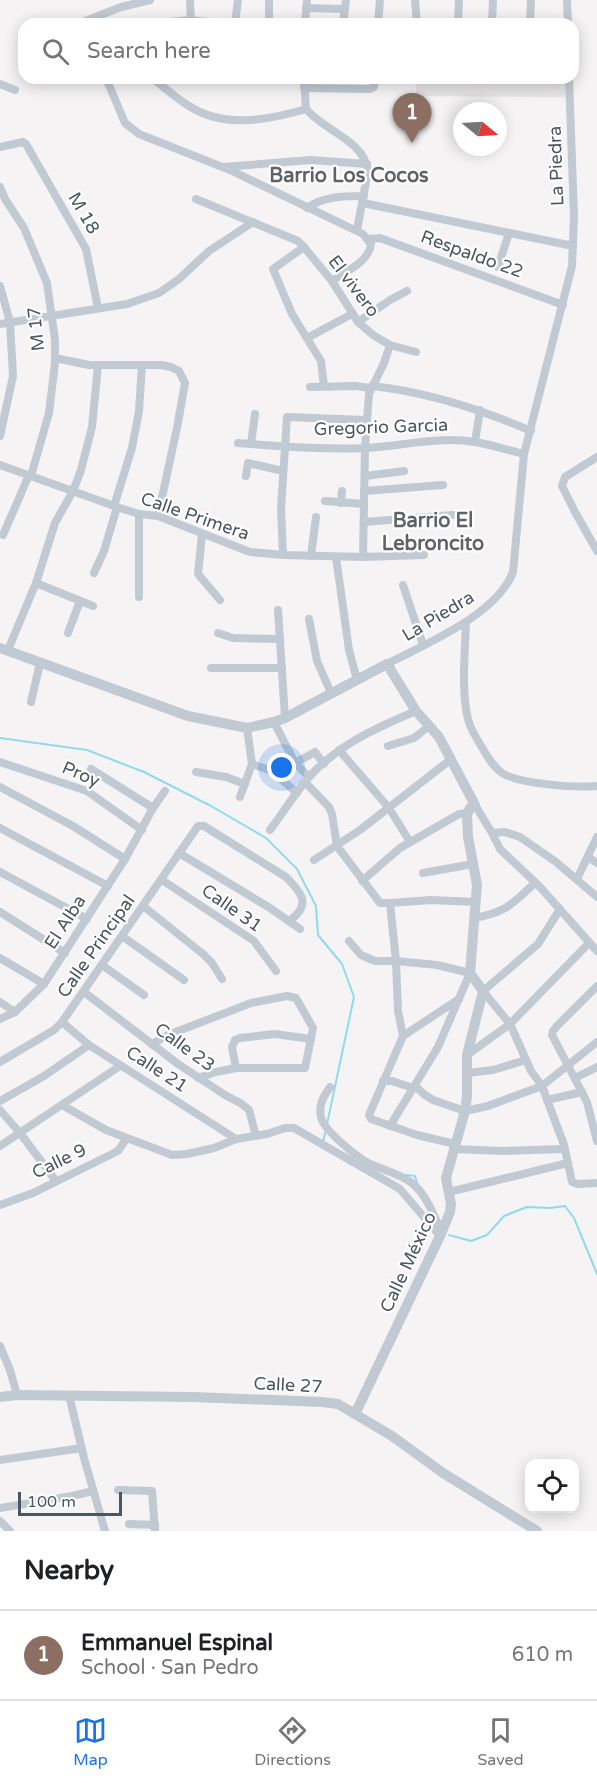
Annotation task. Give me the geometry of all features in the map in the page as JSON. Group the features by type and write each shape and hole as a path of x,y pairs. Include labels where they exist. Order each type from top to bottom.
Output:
{"street":[{"path":"93,18 121,7 150,0"},
{"path":"190,0 191,18"},
{"path":"236,18 238,0"},
{"path":"269,0 269,18"},
{"path":"378,18 380,0"},
{"path":"414,0 416,18"},
{"path":"458,18 459,0"},
{"path":"492,18 493,0"},
{"path":"530,18 531,0"},
{"path":"567,0 568,18"},
{"path":"306,4 345,5"},
{"path":"0,84 15,90"},
{"path":"109,84 126,123 139,134 222,167 357,230 369,239 371,244 366,257 332,281"},
{"path":"160,84 190,107 216,119 231,121 278,117 306,109"},
{"path":"304,84 306,109 313,117 358,149 367,164 368,171 357,230"},
{"path":"340,84 340,89"},
{"path":"304,88 370,90 375,84"},
{"name":"La Piedra","path":"4,649 188,716 247,728 280,720 357,680 466,622 498,596 513,572 524,454 572,266 569,84"},
{"name":"M 18","path":"0,147 23,142 26,144 86,249 98,308"},
{"path":"222,167 311,160 367,164"},
{"name":"M 17","path":"0,187 24,228 47,283 55,340 50,412 30,476 3,535"},
{"path":"308,207 334,197 363,200 573,246"},
{"name":"El vivero","path":"196,198 290,237 304,247 332,281 355,318 373,335 390,345 416,352"},
{"path":"0,324 127,304 159,293 179,279 209,251 253,222"},
{"path":"498,267 509,232"},
{"name":"Respaldo 22","path":"369,239 380,238 563,305"},
{"path":"304,247 273,269 286,303 321,361 324,386"},
{"path":"0,286 10,322 13,376 0,436"},
{"path":"307,338 355,318 407,291"},
{"path":"363,557 366,420 371,387 384,363 390,345"},
{"path":"55,358 89,365 171,366 179,371 185,383 158,516"},
{"path":"4,649 36,583 55,524 73,491 81,470 92,427 98,365"},
{"path":"94,573 104,551 132,448 139,411 142,365"},
{"path":"310,387 355,386 406,390 480,410 531,431"},
{"path":"475,442 480,410"},
{"path":"251,444 255,414"},
{"path":"283,555 281,509 286,418 366,420"},
{"name":"Gregorio Garcia","path":"238,443 365,448 432,441 475,442 524,454"},
{"path":"597,457 565,477 562,486 597,551"},
{"path":"246,476 248,463 283,471"},
{"name":"Calle Primera","path":"0,465 116,506 158,516 245,551 336,557 424,555"},
{"path":"364,476 404,471"},
{"path":"364,491 443,485"},
{"path":"340,503 342,491"},
{"path":"325,501 364,504"},
{"path":"139,513 139,597"},
{"path":"364,522 453,515"},
{"path":"311,556 316,517"},
{"path":"202,534 198,574 220,600"},
{"path":"336,557 349,650 357,680"},
{"path":"36,583 93,606"},
{"path":"403,585 423,645"},
{"path":"68,633 80,601"},
{"path":"278,610 282,668 280,720 295,763 329,807 336,846 380,903 431,900 476,902"},
{"path":"309,619 317,661 331,693"},
{"path":"466,622 468,719 470,728 492,763 500,772 521,781 597,786"},
{"path":"218,633 233,638 280,639"},
{"path":"31,702 40,663"},
{"path":"387,664 416,711 439,737 471,809 492,833 500,849 560,909 597,951"},
{"path":"211,668 282,668"},
{"path":"270,830 307,780 339,750 368,732 416,711"},
{"path":"388,746 414,738 429,726"},
{"path":"240,797 252,764 247,728"},
{"path":"339,750 389,808 410,842"},
{"path":"272,771 295,763 315,752 324,764"},
{"path":"314,860 360,830 450,760"},
{"name":"Proy","path":"0,762 87,791 142,830"},
{"path":"252,764 272,771 297,793"},
{"path":"91,769 153,808"},
{"path":"196,772 226,777 245,784"},
{"path":"0,787 73,826 125,859"},
{"name":"El Alba","path":"0,1019 15,1012 44,984 125,859 165,791"},
{"path":"362,881 400,848 471,809"},
{"path":"390,1126 438,1047 470,973 477,885 468,837 471,809"},
{"name":"Calle Principal","path":"0,1062 54,1030 62,1022 198,826 204,826 259,860 286,877 296,887 301,894 303,904 297,915 289,921"},
{"path":"0,828 108,886"},
{"path":"492,833 505,832 520,837 578,879 597,897"},
{"path":"578,879 597,837"},
{"path":"179,853 270,908 300,929"},
{"path":"588,857 597,863"},
{"path":"423,873 473,864"},
{"path":"0,872 87,919"},
{"name":"Calle 31","path":"162,880 254,941 276,971"},
{"path":"474,918 504,910 535,883"},
{"path":"390,903 398,1011 403,1036"},
{"path":"143,906 203,954 222,979"},
{"path":"483,991 538,944 560,909"},
{"path":"0,912 65,953"},
{"path":"122,936 184,980"},
{"path":"349,941 367,959 437,965 470,973 510,1024 531,1071 542,1086 565,1149 572,1182 597,1183"},
{"path":"467,1055 510,1024 590,943"},
{"path":"0,958 44,984"},
{"path":"102,965 144,995"},
{"path":"597,986 553,1031 552,1035 587,1102 597,1141"},
{"name":"Calle México","path":"356,1414 444,1229 451,1204 446,1178 465,1111 467,1055 483,991"},
{"name":"Calle 23","path":"84,992 198,1078 242,1104 249,1110 256,1136"},
{"path":"153,1044 168,1035 251,1003 287,996 296,998 313,1028 305,1068 236,1068 198,1078"},
{"path":"460,999 403,1036 369,1115 371,1119 454,1147 503,1151 565,1149"},
{"path":"0,1002 15,1012"},
{"name":"Calle 21","path":"62,1022 89,1045 120,1066 236,1139"},
{"path":"236,1068 232,1047 235,1040 240,1038 275,1034 311,1039"},
{"path":"383,1081 414,1087 433,1100 465,1111 489,1106 542,1086 597,1042"},
{"path":"0,1101 44,1076 89,1045"},
{"path":"467,1073 493,1070 526,1060"},
{"path":"0,1146 120,1066"},
{"path":"575,1078 597,1067"},
{"path":"330,1087 323,1096 320,1106 324,1124 350,1151 369,1163 414,1184 444,1229"},
{"path":"548,1100 582,1092"},
{"name":"Calle 9","path":"62,1105 106,1130 172,1155 187,1154 214,1148 236,1139 294,1128 400,1189 444,1229"},
{"path":"0,1110 56,1182"},
{"name":"Calle 9","path":"0,1205 33,1193 118,1151 127,1138"},
{"path":"449,1191 568,1163"},
{"path":"0,1346 17,1395"},
{"path":"69,1395 105,1531"},
{"name":"Calle 27","path":"0,1397 69,1395 338,1404 392,1436 443,1473 537,1531"},
{"path":"0,1460 82,1448"},
{"path":"118,1490 152,1491 155,1528 129,1524"},
{"path":"0,1508 93,1491"},
{"path":"0,1521 10,1531"}],"shaded area":[{"path":"416,84 566,84 565,97 416,96"}],"waterway":[{"path":"0,738 87,750 144,772 211,806 266,838 297,869 316,906 318,935 342,964 354,997 327,1124"},
{"path":"323,1142 326,1130"},
{"path":"407,1175 415,1176 417,1183"},
{"path":"449,1235 471,1241 487,1235 504,1216 527,1207 565,1206 574,1218 597,1274"}],"place":[{"name":"Emmanuel Espinal","path":"412,143"}],"district":[{"name":"Barrio Los Cocos","path":"349,176"},
{"name":"Barrio El Lebroncito","path":"433,532"}]}
